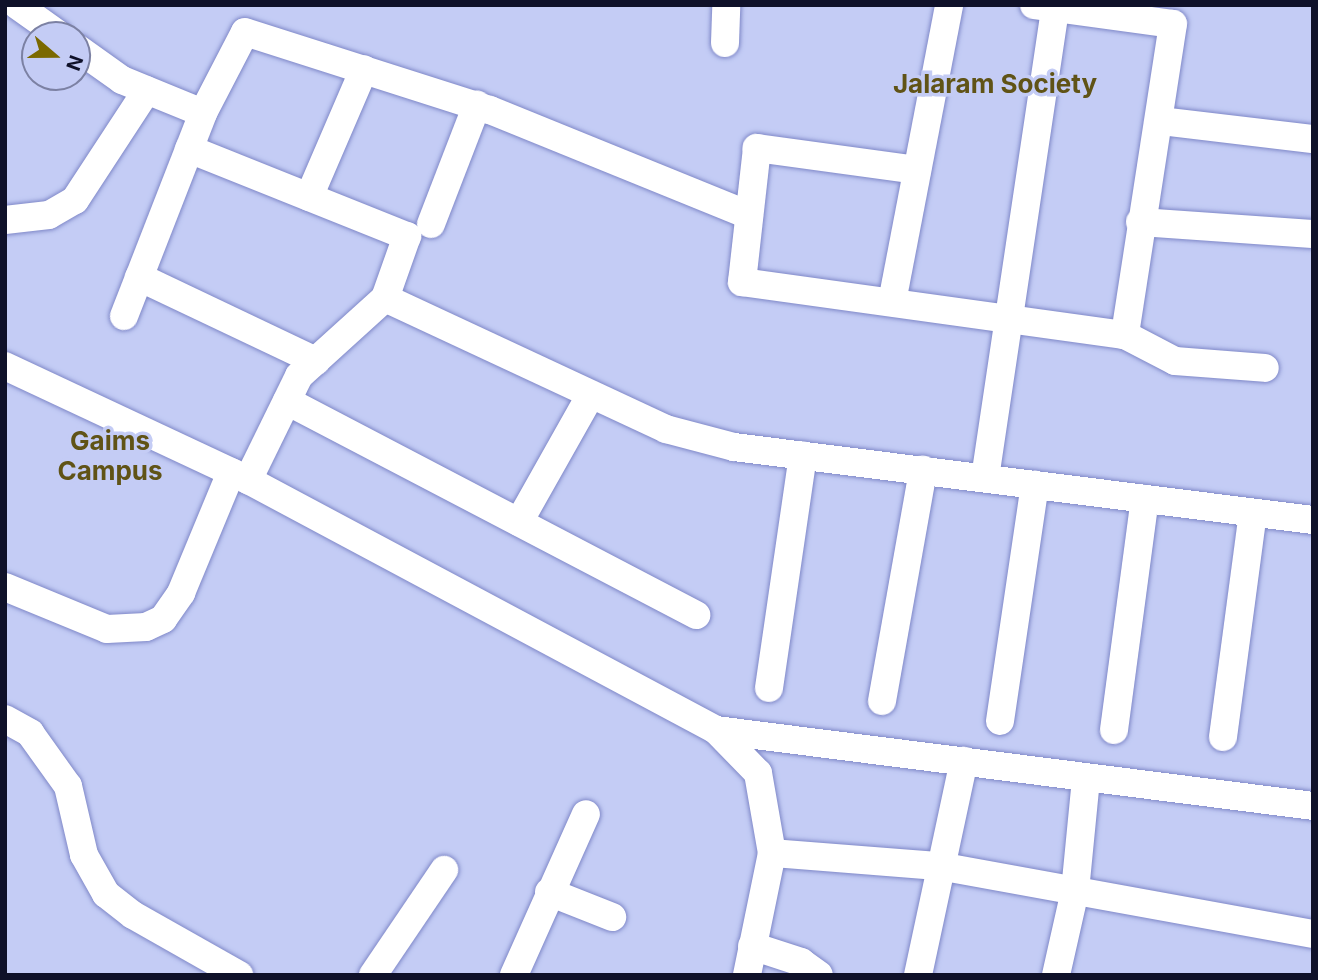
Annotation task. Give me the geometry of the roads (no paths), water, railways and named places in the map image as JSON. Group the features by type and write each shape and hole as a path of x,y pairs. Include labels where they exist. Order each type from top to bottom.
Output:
{"street":[{"path":"17,5 39,21"},
{"path":"724,43 726,5"},
{"path":"892,302 949,5"},
{"path":"985,478 1011,318 1048,7 1173,24 1161,121 1140,222 1125,335"},
{"path":"124,316 203,113 245,32 477,105 748,215"},
{"path":"91,58 122,80 203,113"},
{"path":"309,197 363,69"},
{"path":"5,220 49,215 75,200 147,90"},
{"path":"431,223 477,105"},
{"path":"1161,121 1313,139"},
{"path":"917,170 757,148 742,282 1125,335 1175,360 1265,368"},
{"path":"5,587 107,629 146,627 163,619 181,593 240,476 287,401 299,376 385,298 407,236 189,149"},
{"path":"1140,222 1313,234"},
{"path":"139,277 316,361"},
{"path":"385,298 590,396 677,432 734,447 1313,520"},
{"path":"5,366 240,476 716,730 758,773 772,853 747,975"},
{"path":"519,522 590,396"},
{"path":"287,401 696,615"},
{"path":"769,688 803,456"},
{"path":"882,701 923,470"},
{"path":"1000,721 1035,485"},
{"path":"1114,730 1145,499"},
{"path":"1223,737 1253,513"},
{"path":"5,719 30,733 68,786 84,855 107,894 133,915 239,975"},
{"path":"716,730 1313,806"},
{"path":"918,975 939,866 964,761"},
{"path":"1056,975 1075,891 1086,779"},
{"path":"514,975 586,814"},
{"path":"772,853 939,866 1313,934"},
{"path":"373,975 443,870"},
{"path":"549,892 612,916"},
{"path":"752,946 800,962 819,975"}],"district":[{"name":"Jalaram Society","path":"995,84"},
{"name":"Gaims Campus","path":"110,456"}]}
